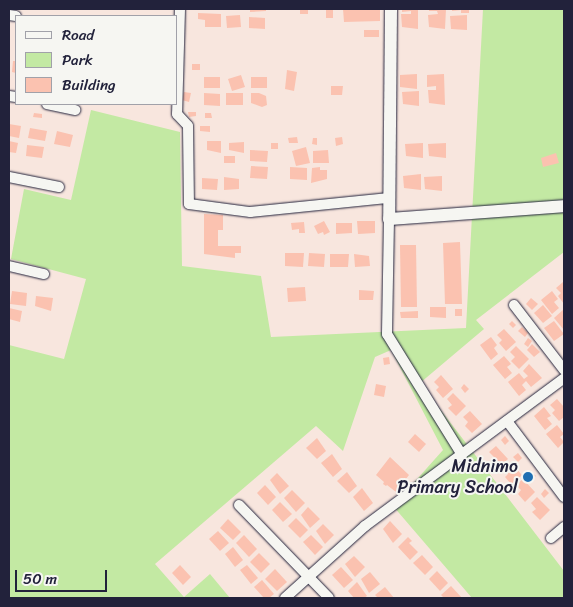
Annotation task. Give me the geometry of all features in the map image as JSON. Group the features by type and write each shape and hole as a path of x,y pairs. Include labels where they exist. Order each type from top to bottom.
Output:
{"street":[{"path":"178,40 180,9"},
{"path":"391,9 390,219 387,334 462,455"},
{"path":"52,105 75,110"},
{"path":"177,105 177,114 188,126 190,204 250,212 389,198"},
{"path":"9,177 60,187"},
{"path":"390,219 564,206"},
{"path":"9,266 44,274"},
{"path":"514,305 564,370"},
{"path":"285,598 365,526 564,378"},
{"path":"507,421 564,497"},
{"path":"239,505 329,598"},
{"path":"551,538 564,527"}],"green space":[{"path":"483,9 564,9 564,252 476,320 484,329 420,383 564,571 564,598 472,598 393,506 443,450 391,350 375,357 343,451 316,426 155,564 184,597 210,574 230,598 9,598 9,345 64,359 86,279 11,259 24,189 71,200 91,110 180,132 182,266 261,276 271,337 466,328"}],"building":[{"path":"250,9 266,9 266,11 250,12"},
{"path":"300,9 308,9 308,14 300,14"},
{"path":"326,9 333,9 333,18 326,18"},
{"path":"343,9 380,9 380,21 344,22"},
{"path":"402,9 418,9 418,29 402,27 401,14 411,14 411,11 402,12"},
{"path":"429,9 446,9 445,29 429,27 428,15 438,14 437,11 429,11"},
{"path":"452,9 469,9 469,13 461,13 461,10 452,11"},
{"path":"198,13 221,14 221,27 205,27 205,20 198,19"},
{"path":"240,15 241,27 227,28 226,16"},
{"path":"467,15 467,30 451,29 450,16"},
{"path":"249,17 265,18 265,29 249,28"},
{"path":"364,30 379,30 379,37 364,37"},
{"path":"13,61 15,61 15,73 12,72"},
{"path":"192,64 200,64 200,70 192,70"},
{"path":"287,70 297,72 294,91 285,89"},
{"path":"417,74 417,89 400,87 400,75"},
{"path":"444,74 445,105 429,103 428,90 436,90 436,86 427,87 427,75"},
{"path":"241,75 245,87 232,91 228,79"},
{"path":"204,77 220,77 220,88 204,88"},
{"path":"251,77 267,77 267,88 251,88"},
{"path":"331,86 343,86 342,95 331,95"},
{"path":"419,91 419,106 403,104 402,92"},
{"path":"184,92 191,93 189,102 182,100"},
{"path":"204,93 220,94 220,106 204,105"},
{"path":"226,93 243,93 243,105 226,105"},
{"path":"251,93 259,93 266,96 267,105 262,107 251,103"},
{"path":"188,112 196,112 196,116 189,117"},
{"path":"34,113 42,114 42,118 33,117"},
{"path":"205,113 211,113 212,118 205,118"},
{"path":"9,124 21,126 19,138 9,136"},
{"path":"200,126 210,126 210,132 200,131"},
{"path":"30,128 47,131 45,141 28,138"},
{"path":"57,131 73,135 70,147 54,144"},
{"path":"297,137 298,143 289,143 288,138"},
{"path":"342,137 343,144 336,146 335,138"},
{"path":"313,138 317,138 317,145 312,144"},
{"path":"9,141 18,143 16,153 9,152"},
{"path":"207,141 221,141 221,153 207,150"},
{"path":"244,142 244,153 229,150 229,143"},
{"path":"271,143 278,143 278,149 271,149"},
{"path":"423,143 423,158 406,156 405,144"},
{"path":"446,143 446,158 429,156 428,144"},
{"path":"27,145 44,147 42,158 26,156"},
{"path":"306,147 310,163 296,166 292,151"},
{"path":"250,150 268,151 267,162 250,161"},
{"path":"328,150 329,163 313,163 313,151"},
{"path":"556,153 559,163 543,167 541,158"},
{"path":"224,156 235,156 235,163 224,163"},
{"path":"251,166 268,167 267,179 250,178"},
{"path":"290,167 307,168 307,180 290,179"},
{"path":"320,167 320,170 327,170 327,179 311,183 312,168"},
{"path":"421,174 421,190 404,188 403,176"},
{"path":"442,176 442,191 425,189 424,177"},
{"path":"224,177 239,179 239,189 224,190"},
{"path":"202,178 218,179 217,190 202,189"},
{"path":"204,214 223,215 223,230 218,230 218,246 241,246 241,253 235,253 235,258 204,254"},
{"path":"324,221 330,232 324,235 323,232 318,234 314,226"},
{"path":"357,221 375,221 375,233 358,234"},
{"path":"304,222 305,233 299,233 299,229 292,230 291,223"},
{"path":"336,223 352,223 352,233 336,234"},
{"path":"460,242 462,304 445,304 443,243"},
{"path":"400,245 416,245 417,307 401,307"},
{"path":"285,253 304,253 303,267 285,266"},
{"path":"309,253 325,254 324,267 308,266"},
{"path":"330,254 349,254 348,267 330,267"},
{"path":"354,254 369,256 370,266 355,267"},
{"path":"563,282 564,304 558,296 561,293 556,288"},
{"path":"305,287 306,301 288,302 287,288"},
{"path":"359,290 374,291 373,300 359,300"},
{"path":"12,291 27,293 26,306 10,304"},
{"path":"552,291 558,299 554,302 559,308 552,314 541,300"},
{"path":"36,296 53,298 51,311 35,306"},
{"path":"531,298 538,304 532,310 526,304"},
{"path":"543,305 552,316 543,323 534,313"},
{"path":"430,307 446,307 446,318 430,317"},
{"path":"9,308 22,311 20,322 9,319"},
{"path":"455,309 462,309 462,316 455,316"},
{"path":"564,309 564,330 554,318"},
{"path":"418,311 418,318 401,318 400,312"},
{"path":"512,321 516,325 513,328 509,324"},
{"path":"554,321 564,334 554,341 544,328"},
{"path":"522,327 528,333 525,337 518,331"},
{"path":"504,329 516,342 506,351 499,343 502,340 497,335"},
{"path":"491,337 497,345 494,348 498,354 491,360 480,345"},
{"path":"528,338 532,341 528,347 524,344"},
{"path":"532,344 540,352 534,357 527,350"},
{"path":"516,346 529,359 519,369 511,361 515,357 510,352"},
{"path":"504,356 511,364 507,367 512,373 505,379 493,365"},
{"path":"389,357 390,364 384,365 383,358"},
{"path":"529,364 542,378 531,387 526,381 522,385 526,390 519,396 508,382 519,373 524,379 528,376 523,371"},
{"path":"441,375 453,389 443,398 436,390 439,387 434,382"},
{"path":"376,384 386,386 384,397 374,395"},
{"path":"464,384 469,389 465,393 461,388"},
{"path":"453,393 466,406 456,416 448,408 452,405 447,399"},
{"path":"557,399 564,407 564,417 559,421 552,413 555,410 550,405"},
{"path":"544,407 551,416 547,418 552,424 545,430 534,416"},
{"path":"470,411 482,424 472,433 465,426 468,422 463,417"},
{"path":"557,425 564,434 560,437 564,442 558,448 546,434"},
{"path":"415,434 426,444 419,452 408,442"},
{"path":"505,436 509,441 505,445 501,440"},
{"path":"317,438 326,451 317,459 306,448"},
{"path":"496,446 508,459 498,468 491,461 494,457 489,452"},
{"path":"518,453 522,458 518,462 513,457"},
{"path":"332,454 342,469 333,477 321,463"},
{"path":"390,457 409,475 396,492 383,484 384,482 376,475"},
{"path":"510,462 522,475 512,485 505,477 508,474 503,468"},
{"path":"347,472 357,486 349,493 337,481"},
{"path":"532,472 536,476 531,480 527,476"},
{"path":"277,473 289,486 280,494 270,480"},
{"path":"523,479 535,492 525,502 518,494 521,490 516,485"},
{"path":"265,485 276,497 268,505 257,493"},
{"path":"362,488 373,503 364,511 353,497"},
{"path":"545,489 549,493 544,498 541,494"},
{"path":"292,490 305,503 296,512 284,498"},
{"path":"537,497 550,510 540,520 532,512 536,509 531,503"},
{"path":"280,502 292,514 283,522 272,510"},
{"path":"308,507 320,519 310,528 301,515"},
{"path":"296,518 308,530 300,538 288,526"},
{"path":"228,519 241,532 233,540 220,528"},
{"path":"390,521 402,534 393,543 383,529"},
{"path":"323,524 334,535 325,544 316,531"},
{"path":"218,531 229,543 220,551 209,539"},
{"path":"244,535 257,549 249,557 236,543"},
{"path":"311,535 323,547 315,555 303,542"},
{"path":"408,537 412,541 409,543 418,552 410,560 398,547"},
{"path":"233,547 243,560 235,567 225,554"},
{"path":"259,553 270,564 261,573 250,562"},
{"path":"422,555 433,567 425,575 413,563"},
{"path":"354,556 365,567 355,577 345,564"},
{"path":"180,565 191,577 183,585 172,573"},
{"path":"247,565 258,578 251,584 240,570"},
{"path":"341,567 353,580 344,588 332,575"},
{"path":"275,569 287,582 277,591 265,579"},
{"path":"437,571 448,583 440,591 429,579"},
{"path":"370,572 380,584 369,593 361,579"},
{"path":"262,580 274,594 269,598 264,598 254,587"},
{"path":"357,582 367,596 364,598 354,598 348,591"},
{"path":"451,586 462,598 444,598 441,595"},
{"path":"385,587 394,598 378,598 375,595"}],"place":[{"name":"Midnimo Primary School","path":"528,477"}]}
